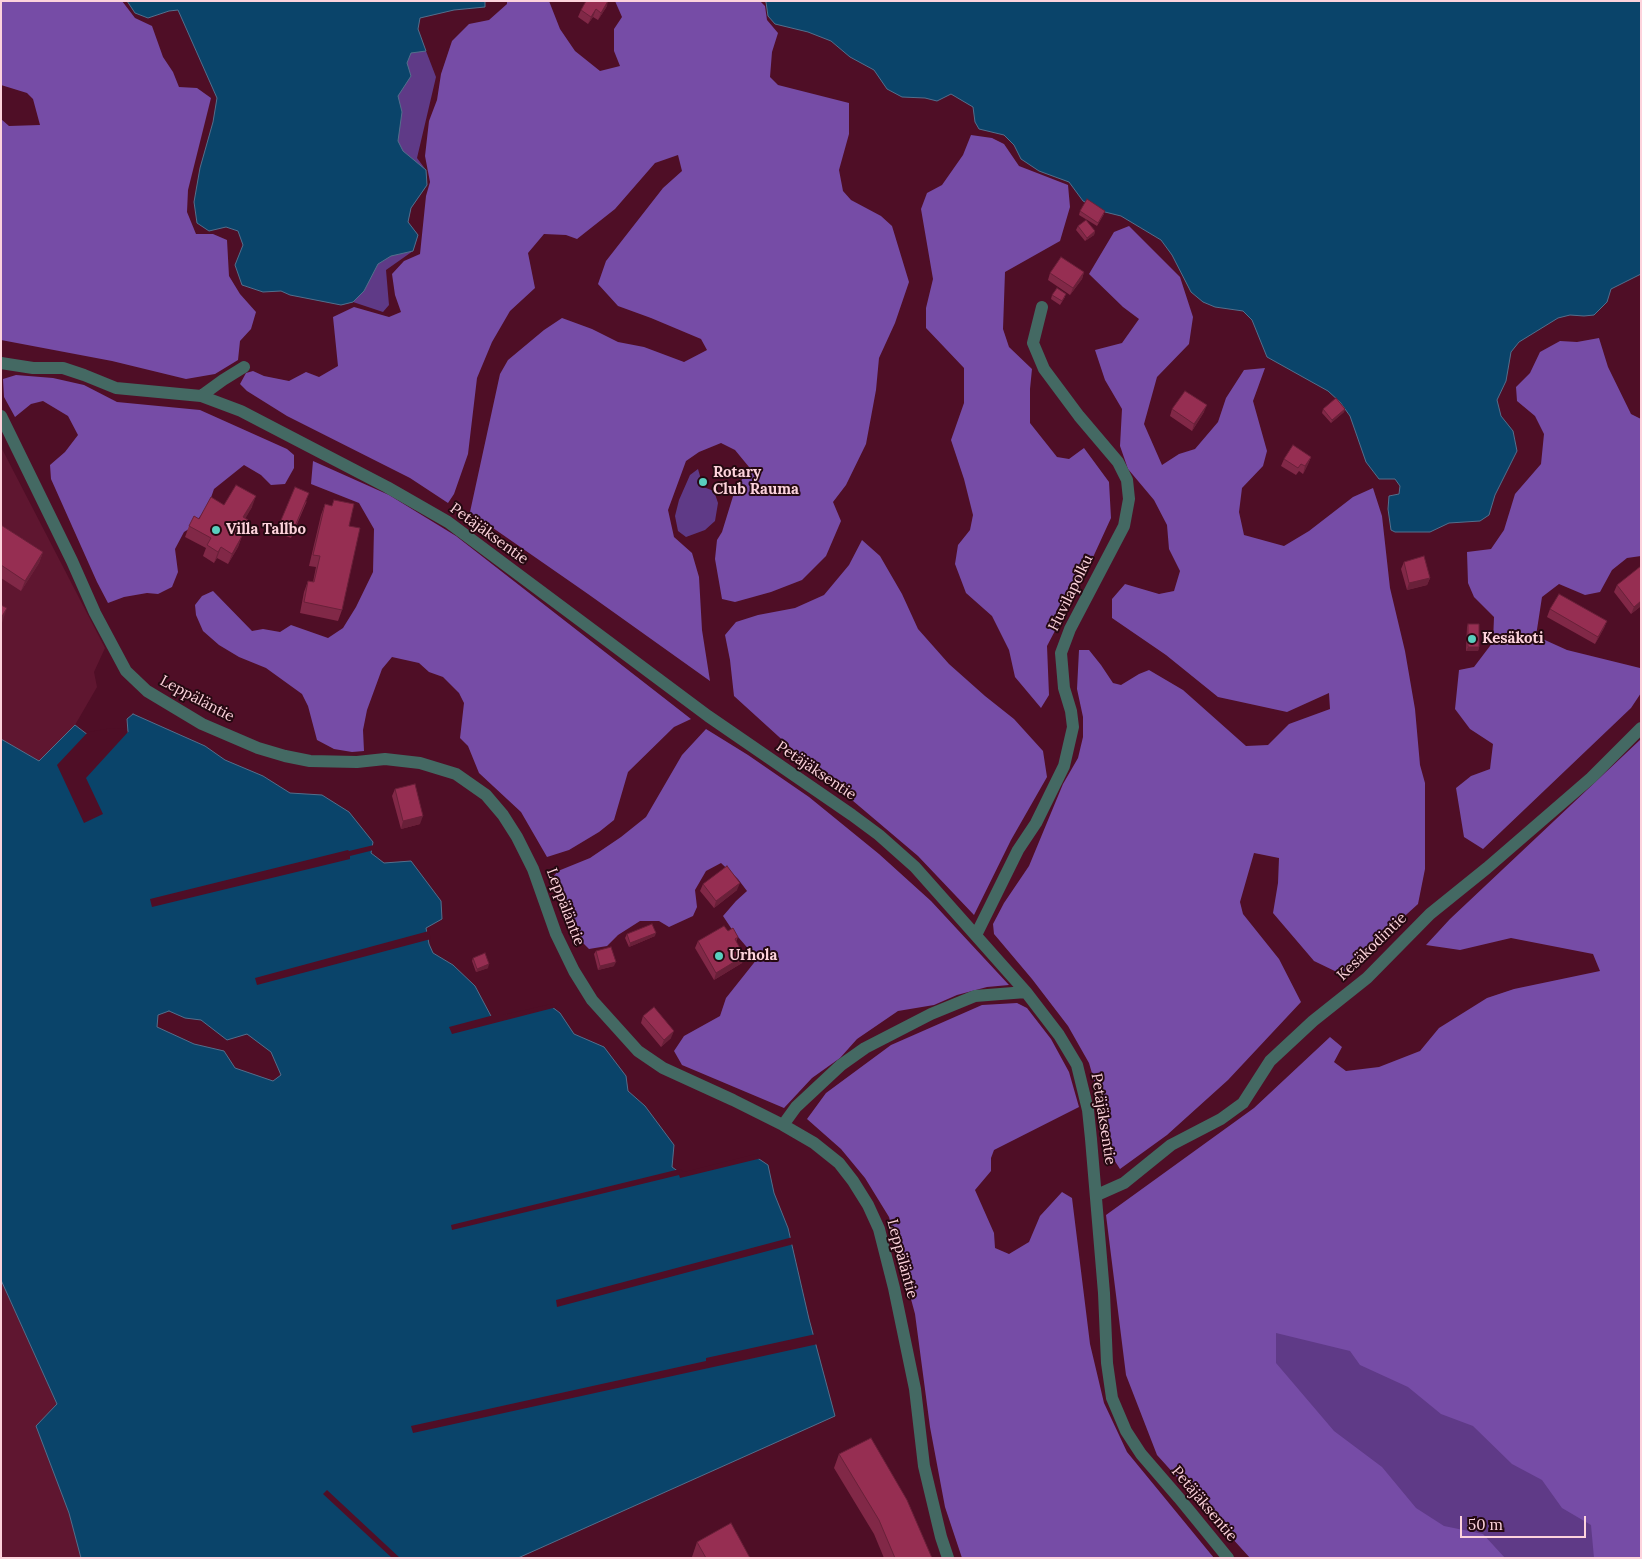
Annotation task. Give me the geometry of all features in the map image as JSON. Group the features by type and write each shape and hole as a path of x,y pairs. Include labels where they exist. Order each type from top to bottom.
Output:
{"street":[{"name":"Huvilapolku","path":"976,935 1018,850 1036,823 1064,766 1073,727 1071,711 1064,688 1061,653 1070,628 1124,526 1130,499 1127,480 1118,462 1079,416 1044,369 1033,343 1042,307"},
{"name":"Petäjäksentie","path":"1,363 34,368 63,368 116,388 201,396 241,411 387,487 448,522 701,711 879,835 915,867 1026,992 1059,1035 1077,1065 1088,1110 1097,1195 1112,1398 1126,1431 1141,1454 1228,1558"},
{"path":"201,396 222,380 244,367"},
{"name":"Leppäläntie","path":"1,416 72,561 95,613 126,671 147,691 202,724 258,748 285,756 319,761 357,762 385,759 420,763 456,774 486,795 503,815 517,837 533,869 556,934 574,971 592,1000 617,1030 638,1051 663,1068 784,1124 814,1143 839,1163 868,1205 879,1228 894,1288 915,1389 924,1466 948,1558"},
{"name":"Kesäkodintie","path":"1097,1195 1124,1183 1171,1145 1221,1119 1243,1103 1270,1061 1312,1021 1367,978 1430,914 1487,868 1591,778 1641,728"},
{"path":"784,1124 796,1107 834,1071 865,1048 931,1014 975,996 1026,992"}],"shaded area":[{"path":"1,1 122,1 135,18 152,26 163,57 173,72 179,87 197,88 211,98 188,190 187,212 196,234 213,234 227,240 229,276 240,294 256,312 251,329 240,341 238,360 215,374 186,379 112,361 1,340 1,119 9,126 40,125 33,99 27,93 1,85"},
{"path":"507,1 549,1 560,29 575,51 600,71 620,66 614,51 614,29 622,17 615,1 760,1 765,6 767,20 778,33 772,52 770,77 778,85 849,103 849,134 839,170 843,191 851,200 881,216 892,226 909,282 895,323 879,358 876,390 866,444 846,485 833,502 841,521 826,556 802,580 771,592 735,602 722,599 715,559 717,540 722,532 734,493 749,467 735,450 721,443 699,452 686,461 668,510 674,537 692,553 699,577 702,630 710,681 470,512 500,374 508,360 544,330 562,318 592,329 618,342 644,347 684,362 707,350 701,339 618,306 598,284 606,261 663,188 682,171 678,155 655,163 615,209 577,239 566,235 544,234 528,253 535,288 510,311 492,342 477,378 468,454 454,494 448,503 410,478 287,416 247,391 240,384 246,373 253,371 264,376 289,381 306,372 319,377 338,366 333,317 354,307 389,317 401,312 395,295 392,274 404,261 420,254 426,196 430,182 425,156 429,121 437,100 441,74 452,41 469,24 489,20 507,4"},
{"path":"406,45 426,51 436,77 417,158 426,170 427,185 411,208 408,222 418,235 413,251 386,270 389,305 383,312 353,302 341,305 378,166"},
{"path":"971,135 992,138 1004,144 1019,166 1068,185 1070,207 1060,241 1005,272 1003,329 1009,347 1032,369 1030,423 1057,457 1069,459 1084,448 1109,482 1111,518 1089,566 1047,646 1049,695 1041,708 1015,677 1009,650 992,616 966,593 955,564 958,545 970,530 973,515 951,440 964,403 964,368 926,328 926,308 933,279 921,209 927,193 942,185 963,155"},
{"path":"1129,226 1180,277 1193,317 1189,344 1157,377 1144,424 1162,465 1179,454 1195,449 1218,422 1226,398 1244,370 1265,368 1253,401 1267,451 1263,466 1242,488 1239,512 1244,535 1284,546 1309,531 1353,497 1373,488 1382,516 1390,588 1405,651 1415,709 1420,765 1425,783 1425,869 1418,904 1341,974 1314,961 1273,913 1278,883 1279,858 1254,853 1240,902 1243,914 1279,959 1301,1002 1228,1080 1167,1135 1120,1169 1109,1152 1100,1101 1089,1063 1068,1026 994,934 993,924 1004,903 1029,866 1063,784 1078,758 1083,737 1083,717 1077,689 1079,650 1089,650 1113,683 1121,685 1149,670 1183,690 1246,746 1268,745 1289,724 1330,709 1329,693 1287,712 1218,697 1166,655 1112,618 1112,599 1125,584 1159,594 1174,591 1180,571 1169,549 1167,525 1154,500 1128,469 1120,446 1122,409 1105,380 1095,350 1122,343 1139,319 1123,307 1089,274 1114,232"},
{"path":"1599,338 1608,367 1631,414 1641,419 1641,556 1627,558 1612,570 1600,592 1585,595 1559,584 1542,597 1536,636 1567,650 1640,668 1641,693 1631,708 1483,849 1464,837 1456,788 1471,776 1490,769 1493,744 1470,729 1455,709 1459,670 1474,667 1493,642 1494,617 1474,597 1468,583 1467,552 1491,549 1504,530 1515,494 1541,464 1544,434 1535,416 1517,401 1516,387 1530,373 1540,352 1560,341 1577,342"},
{"path":"16,375 53,378 84,385 117,402 200,410 287,449 294,455 294,468 285,484 271,485 261,475 244,465 214,489 208,506 192,527 184,532 175,549 178,572 172,587 158,594 147,593 124,597 108,603 51,479 50,465 65,452 78,435 68,416 43,401 31,404 15,417 4,397 3,379"},
{"path":"1,447 105,648 94,672 97,687 75,725 39,761 1,739"},
{"path":"313,461 389,495 456,536 691,719 674,727 628,772 614,820 599,832 569,850 547,857 521,812 479,773 468,746 460,738 464,703 459,693 443,677 429,672 419,663 392,657 382,669 367,710 363,730 364,751 352,752 334,749 317,740 308,706 302,694 266,668 239,657 219,645 203,631 196,615 195,605 202,596 213,591 252,631 263,629 280,632 291,625 328,638 343,628 356,607 373,572 374,529 359,503 311,484"},
{"path":"698,469 700,476 698,485 714,491 718,503 715,521 705,530 686,537 678,531 675,516 679,500 690,475"},
{"path":"862,540 880,556 902,594 918,629 949,664 1014,719 1043,751 1047,777 1011,840 974,915 918,856 800,756 734,696 725,635 736,622 758,615 795,608 824,595 849,565"},
{"path":"706,729 809,797 879,854 931,901 1009,985 987,987 957,995 934,1005 898,1011 857,1039 840,1058 812,1078 784,1108 682,1065 674,1051 684,1036 720,1016 726,998 757,959 723,916 747,891 738,879 721,863 706,871 695,890 697,907 693,916 669,927 659,921 640,921 618,935 607,946 589,949 581,941 567,902 552,878 558,871 590,858 646,817 682,755"},
{"path":"1641,739 1641,1558 1594,1558 1591,1525 1562,1508 1542,1480 1512,1464 1473,1426 1441,1414 1408,1387 1360,1365 1350,1351 1276,1333 1276,1363 1334,1431 1382,1467 1416,1508 1444,1526 1483,1534 1505,1558 1250,1558 1157,1455 1126,1375 1106,1215 1254,1108 1330,1037 1342,1047 1334,1062 1346,1071 1379,1067 1420,1051 1439,1028 1487,998 1514,989 1600,971 1593,954 1511,938 1460,950 1426,945 1450,919"},
{"path":"1017,1003 1027,1008 1051,1039 1069,1072 1079,1107 994,1150 991,1158 991,1171 975,1190 994,1233 995,1248 1009,1254 1029,1242 1040,1216 1062,1192 1072,1198 1090,1344 1104,1403 1127,1452 1214,1558 962,1558 945,1507 930,1427 915,1314 889,1217 865,1178 841,1149 807,1119 826,1093 891,1045 982,1005"},
{"path":"1,1280 57,1404 69,1513 81,1558 1,1558"},
{"path":"1266,1310 1378,1336 1641,1558 1461,1558 1254,1371"}],"water":[{"path":"127,1 485,1 485,7 454,10 420,18 418,29 426,51 411,53 407,63 411,76 398,96 402,112 398,141 403,151 426,170 427,185 411,208 408,222 418,235 413,251 391,256 378,264 364,291 353,302 341,305 290,295 281,291 263,292 242,285 235,265 243,245 238,231 226,227 209,231 197,223 194,202 217,98 178,10 148,18 135,13"},
{"path":"764,1 1641,1 1641,274 1611,289 1607,302 1594,315 1570,315 1558,318 1519,342 1511,352 1506,381 1497,400 1501,416 1513,431 1517,451 1495,495 1489,515 1480,521 1449,523 1430,532 1395,532 1391,530 1388,509 1389,496 1399,494 1400,486 1395,479 1379,479 1366,462 1350,416 1340,402 1328,391 1267,357 1252,320 1243,311 1215,307 1203,302 1191,292 1172,255 1161,240 1121,216 1105,212 1083,201 1069,182 1039,171 1021,159 1014,145 1004,135 979,129 975,122 973,107 951,94 937,101 925,98 902,97 887,89 874,70 850,57 831,41 808,32 775,24 768,16 766,2"},
{"path":"133,714 205,746 225,760 263,776 290,793 322,795 349,812 373,842 371,853 384,863 411,861 441,901 442,919 426,928 433,953 453,965 475,986 492,1018 552,1007 560,1013 574,1034 604,1047 626,1076 628,1091 645,1106 674,1145 672,1167 683,1175 756,1157 768,1165 774,1193 788,1228 809,1319 835,1416 518,1558 81,1558 69,1513 36,1426 57,1404 1,1280 1,739 39,761 75,725 88,735 128,732 127,719","holes":["169,1011 185,1018 201,1020 227,1040 247,1034 271,1052 281,1075 273,1081 235,1068 224,1051 194,1044 157,1027 158,1015"]}],"pier":[{"path":"113,728 125,729 128,732 86,778 103,814 84,823 57,765 88,732"},
{"path":"374,845 374,850 350,856 350,859 152,907 150,899"},
{"path":"429,931 431,939 257,985 255,978"},
{"path":"551,1004 557,1007 452,1034 449,1027 494,1015 503,1015"},
{"path":"756,1154 762,1158 680,1178 679,1175 452,1230 451,1225 680,1169 684,1172"},
{"path":"793,1237 794,1244 557,1307 556,1300"},
{"path":"816,1334 818,1344 413,1433 411,1426 706,1361 706,1358"},
{"path":"327,1490 400,1558 392,1558 323,1494"}],"building":[{"path":"586,1 608,1 601,13 596,9 591,17 581,10"},
{"path":"1087,199 1105,211 1098,223 1080,211"},
{"path":"1086,220 1095,231 1087,238 1078,226"},
{"path":"1061,257 1084,272 1073,288 1050,273"},
{"path":"1057,288 1066,294 1062,301 1052,295"},
{"path":"1185,391 1207,405 1194,424 1172,409"},
{"path":"1336,398 1345,409 1332,420 1323,409"},
{"path":"1293,445 1311,457 1305,466 1301,464 1298,468 1284,459"},
{"name":"Villa Tallbo","path":"236,485 256,496 243,517 248,520 239,535 242,536 232,554 221,547 218,552 207,545 211,538 189,526 194,516 199,519 211,497 224,505"},
{"path":"295,487 309,493 293,531 279,525"},
{"path":"334,500 354,504 349,526 360,528 342,610 304,602 308,581 314,582 320,556 313,555 325,504 332,506"},
{"path":"1,525 43,552 25,581 1,565"},
{"path":"1424,556 1430,578 1409,583 1404,562"},
{"path":"1641,566 1641,601 1634,607 1617,585"},
{"path":"1559,594 1607,621 1598,637 1550,609"},
{"path":"1,605 7,608 1,618"},
{"name":"Kesäkoti","path":"1468,624 1479,624 1479,647 1468,647"},
{"path":"415,784 423,816 403,821 395,789"},
{"path":"727,866 740,883 716,901 703,884"},
{"path":"652,924 656,933 630,943 627,934"},
{"name":"Urhola","path":"724,926 728,931 733,928 738,937 735,939 744,956 716,973 698,941"},
{"path":"611,947 616,962 600,966 596,951"},
{"path":"485,953 489,964 477,969 473,958"},
{"path":"654,1007 674,1031 664,1040 643,1016"},
{"path":"871,1438 907,1500 932,1558 895,1558 879,1520 839,1454"},
{"path":"731,1523 750,1558 706,1558 697,1542"}],"place":[{"name":"Rotary Club Rauma","path":"703,482"},
{"name":"Villa Tallbo","path":"216,530"},
{"name":"Kesäkoti","path":"1472,639"},
{"name":"Urhola","path":"719,956"}]}
